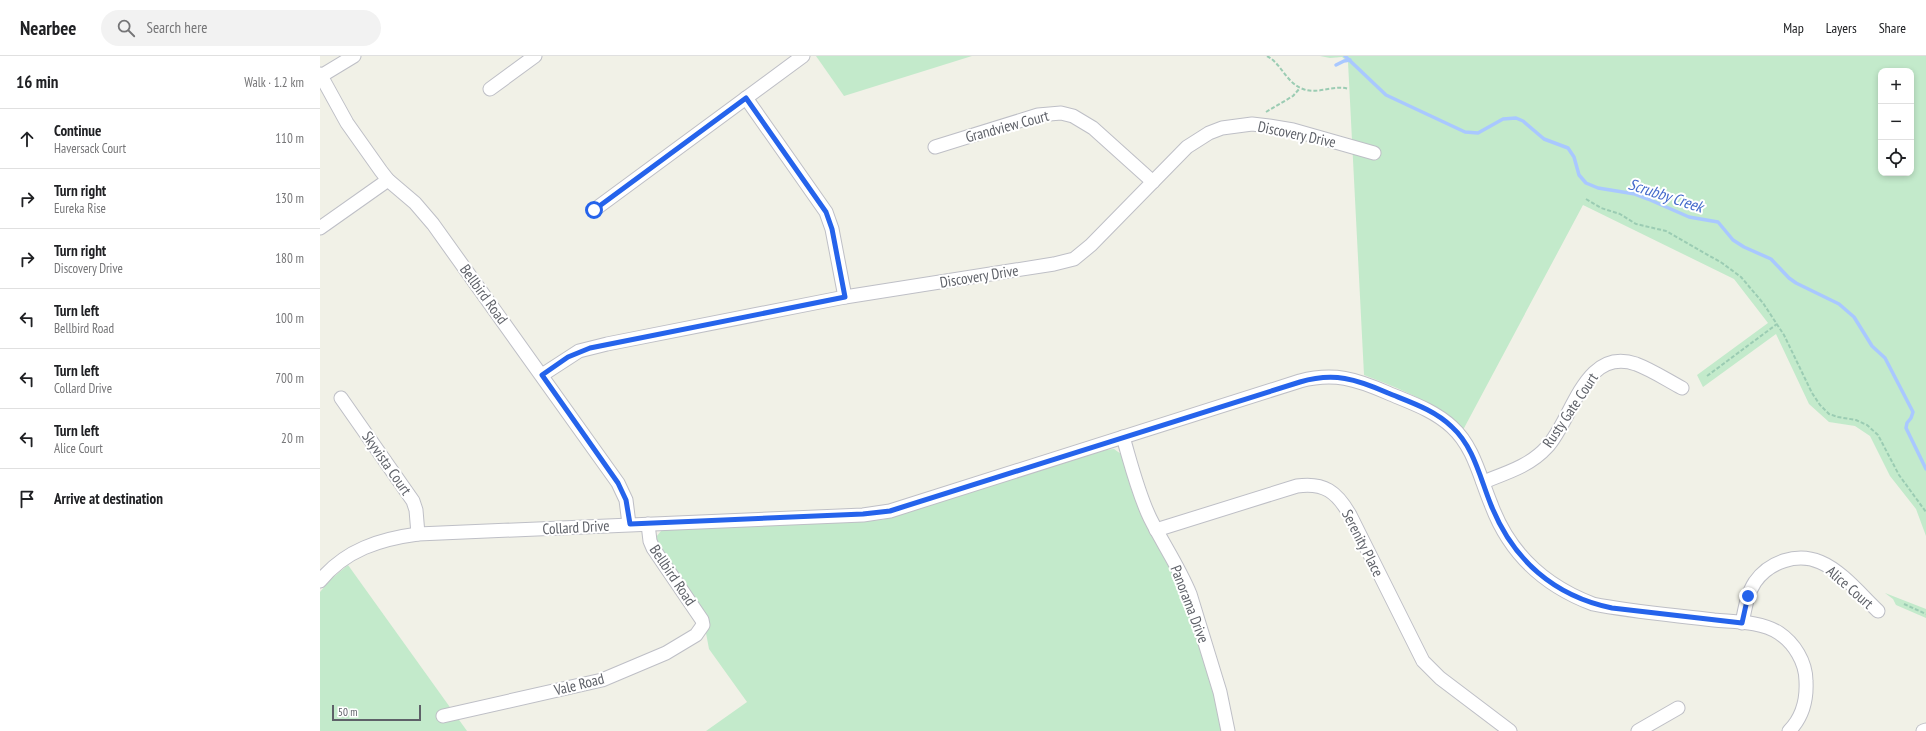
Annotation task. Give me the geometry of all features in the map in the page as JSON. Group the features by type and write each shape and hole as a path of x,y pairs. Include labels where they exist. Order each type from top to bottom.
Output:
{"street":[{"path":"321,75 354,56"},
{"path":"490,89 534,56"},
{"path":"594,210 803,56"},
{"name":"Bellbird Road","path":"321,75 347,123 388,180 415,203 433,224 618,483 626,500 630,524"},
{"path":"746,98 826,212 832,229 845,297"},
{"name":"Grandview Court","path":"935,147 1038,115 1061,113 1073,116 1093,128 1153,182"},
{"name":"Discovery Drive","path":"542,375 568,357 590,348 845,297 1054,264 1074,259 1091,245 1187,148 1198,139 1209,133 1236,125 1252,124 1293,130 1374,153"},
{"path":"320,228 388,180"},
{"name":"Rusty Gate Court","path":"1483,482 1527,464 1547,448 1563,424 1583,386 1592,373 1602,366 1614,362 1626,361 1637,364 1682,388"},
{"name":"Collard Drive","path":"320,581 341,561 360,549 384,540 418,534 877,513 890,511 1307,380 1325,376 1346,378 1370,385 1440,417 1461,437 1470,451 1500,525 1522,558 1554,586 1574,597 1593,604 1612,608 1742,623 1766,627 1778,632 1789,641 1799,654 1804,667 1806,691 1804,709 1789,731"},
{"name":"Skyvista Court","path":"341,398 413,501 416,510 418,534"},
{"name":"Panorama Drive","path":"1123,437 1144,503 1156,530 1179,570 1190,594 1220,692 1228,731"},
{"name":"Serenity Place","path":"1156,530 1297,486 1310,484 1335,494 1343,503 1350,515 1423,661 1440,678 1510,731"},
{"name":"Bellbird Road","path":"648,524 650,541 653,548 700,616 703,625"},
{"name":"Alice Court","path":"1742,623 1748,596 1755,582 1764,572 1776,563 1797,558 1820,562 1837,572 1878,611"},
{"name":"Vale Road","path":"443,716 602,680 666,653 696,635 703,625"},
{"path":"1638,731 1678,708"}],"path":[{"path":"1267,56 1278,64 1288,80 1300,88 1313,91 1332,87 1349,89"},
{"path":"1266,112 1297,94 1300,88"},
{"path":"1586,199 1601,208 1620,214 1636,224 1666,231 1722,263 1741,277 1777,324 1812,393 1820,405 1829,414 1856,420 1867,425 1878,434 1899,475 1926,512"},
{"path":"1707,376 1777,324"},
{"path":"1904,604 1926,614"}],"green space":[{"path":"816,56 972,56 844,96"},
{"path":"1320,56 1926,56 1926,536 1916,509 1890,476 1870,436 1855,426 1829,422 1809,404 1776,334 1703,387 1697,375 1768,323 1734,279 1583,205 1463,430 1453,420 1430,404 1364,375 1348,62 1342,57 1330,58"},
{"path":"1114,449 1121,454 1136,500 1149,531 1180,585 1219,710 1222,731 706,731 747,702 709,649 706,633 708,619 706,614 658,545 656,537 661,531 672,529 882,520 1105,450"},
{"path":"348,565 467,731 320,731 320,592 331,579"},
{"path":"1885,593 1926,609 1926,618 1896,605 1893,599"}],"waterway":[{"name":"Scrubby Creek","path":"1345,56 1386,95 1465,132 1478,133 1503,119 1516,118 1523,121 1544,139 1568,148 1574,157 1579,175 1586,183 1598,188 1635,194 1689,217 1718,222 1733,240 1744,247 1771,259 1789,278 1796,283 1839,304 1854,317 1872,346 1885,358 1913,412 1906,428 1926,469"},
{"path":"1336,65 1350,60"}],"route":[{"path":"594,210 746,98 822,204 830,219 845,297 590,348 568,357 542,375 618,483 626,500 630,524 863,514 890,511 1300,382 1314,378 1333,376 1360,381 1370,385 1440,417 1452,427 1470,451 1491,505 1510,542 1522,558 1536,571 1554,586 1574,597 1593,604 1612,608 1742,623 1748,596"}]}
